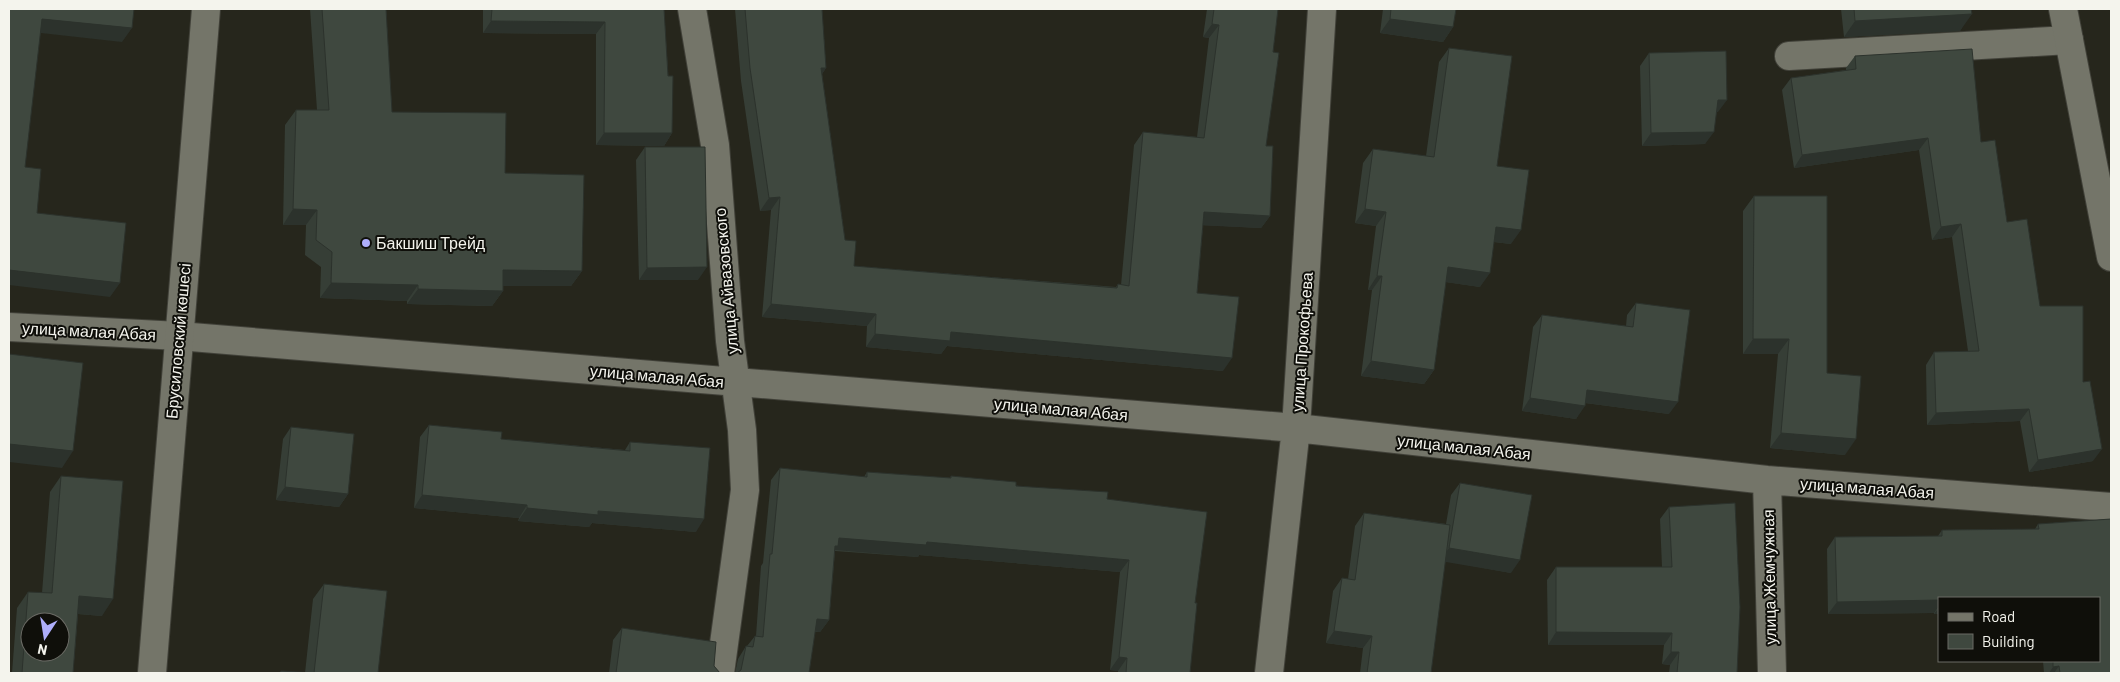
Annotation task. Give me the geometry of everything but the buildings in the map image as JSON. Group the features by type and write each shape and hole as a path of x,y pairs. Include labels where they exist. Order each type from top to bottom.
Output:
{"street":[{"name":"Брусиловский көшесі","path":"152,673 206,9"},
{"name":"улица Айвазовского","path":"692,9 715,145 730,341 742,430 745,490 720,673"},
{"name":"улица Прокофьева","path":"1269,673 1296,428 1322,9"},
{"path":"2063,9 2111,258"},
{"path":"1789,56 2069,40"},
{"name":"улица малая Абая","path":"9,327 179,336 1296,428 1767,480 2111,507"},
{"name":"улица Жемчужная","path":"1767,480 1772,673"}],"place":[{"name":"Бакшиш Трейд","path":"366,243"}]}
